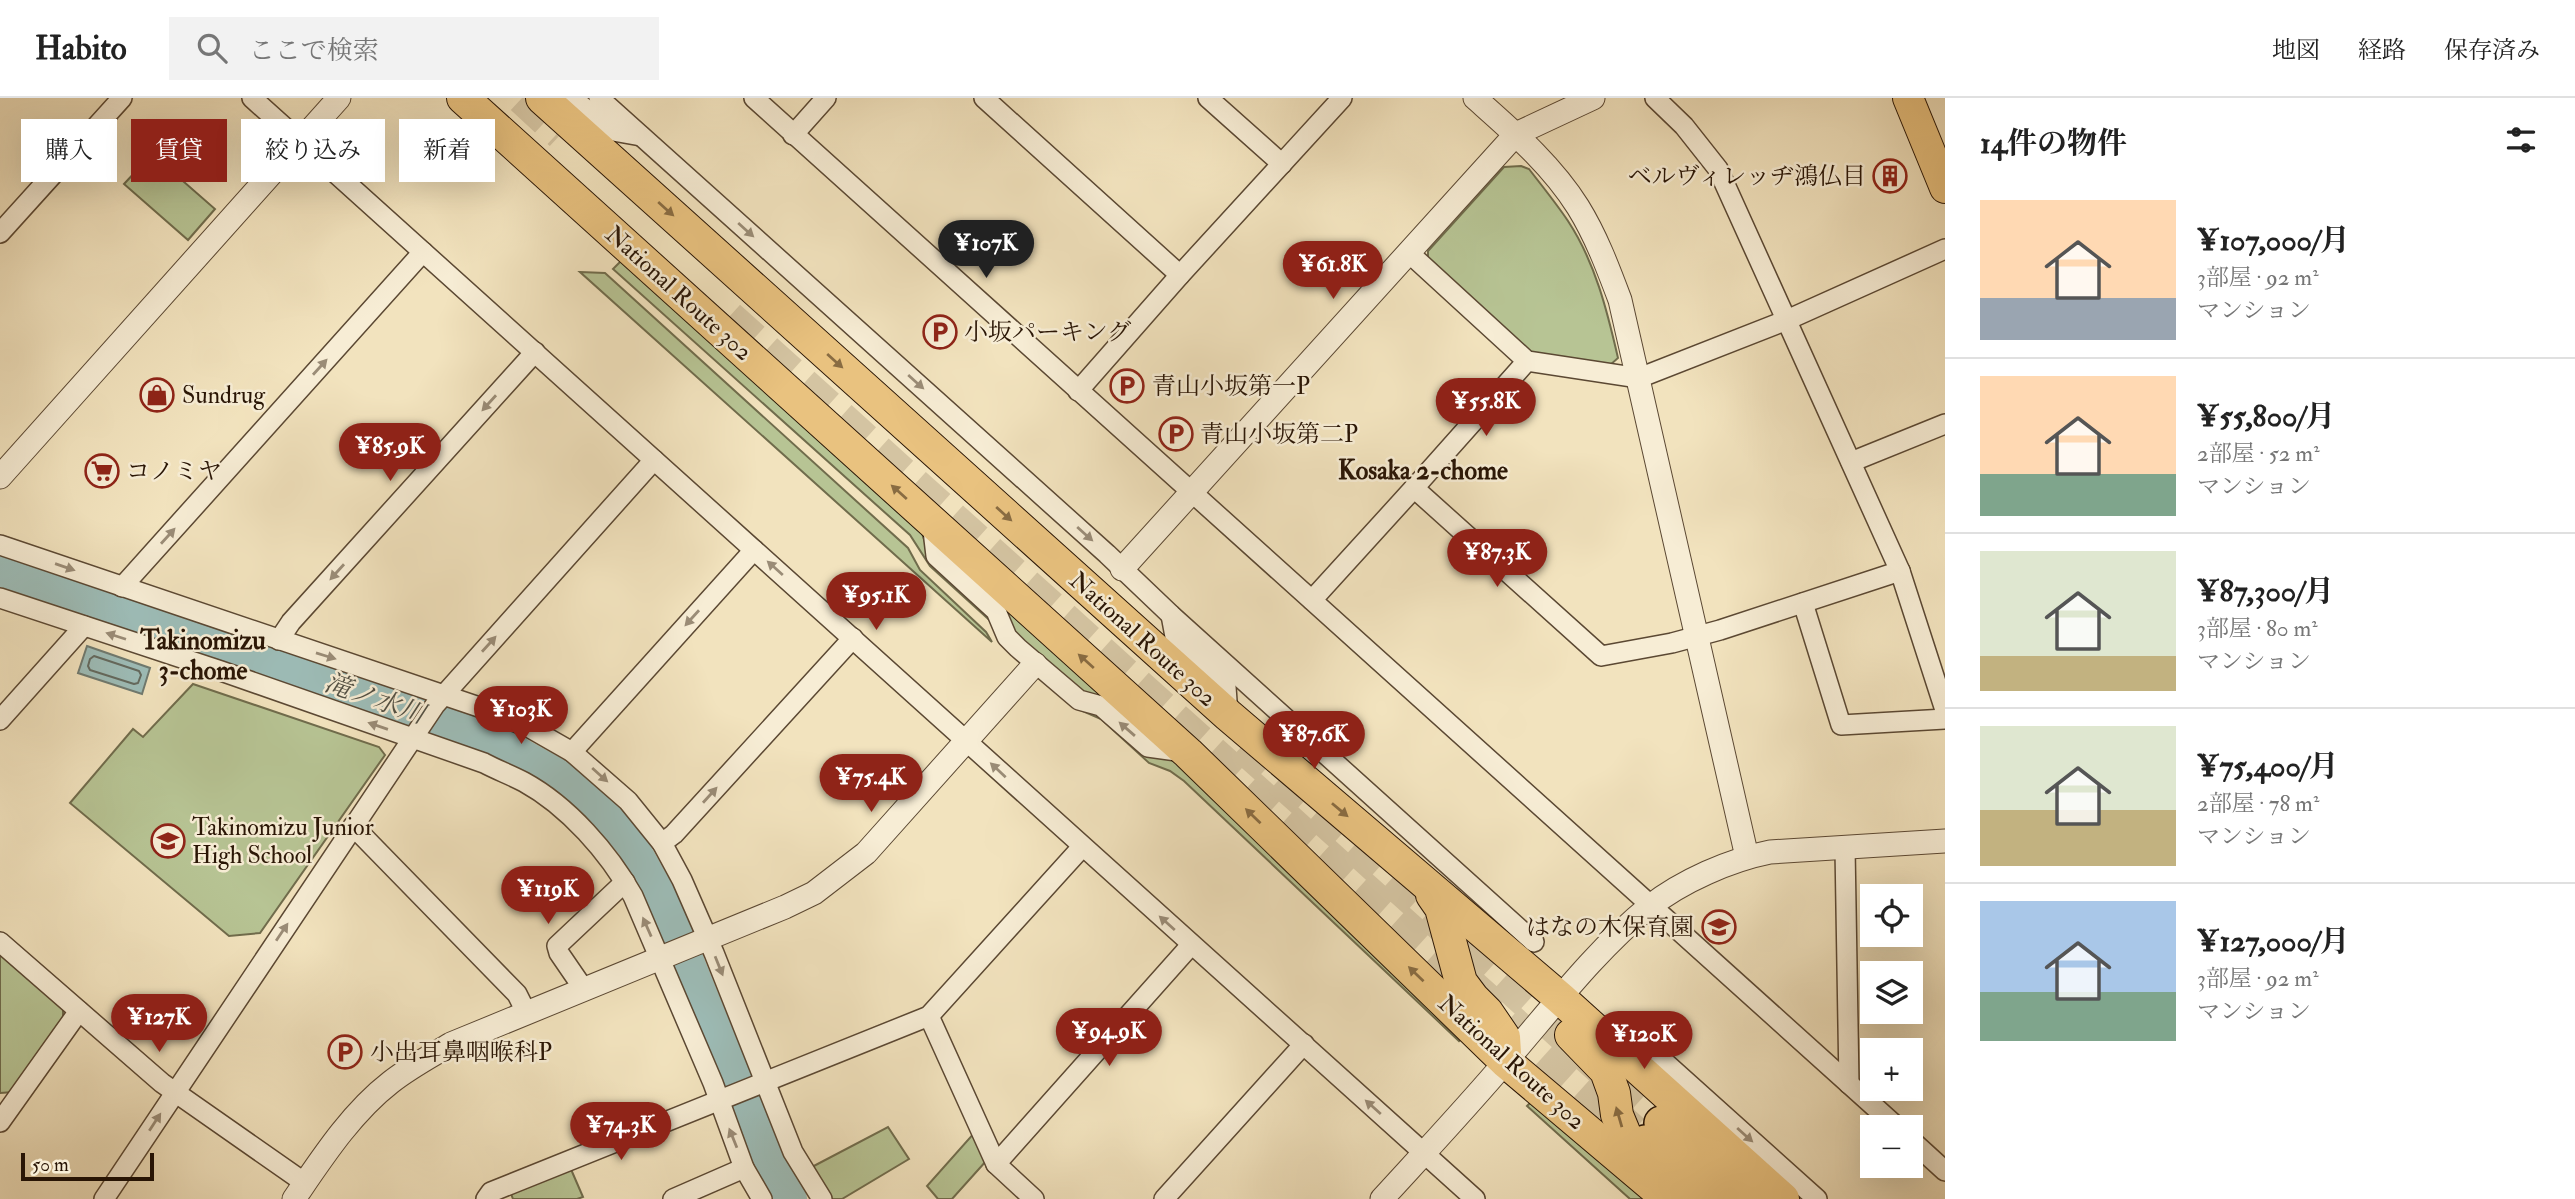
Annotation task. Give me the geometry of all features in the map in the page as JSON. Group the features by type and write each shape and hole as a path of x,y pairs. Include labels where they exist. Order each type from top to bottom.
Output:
{"highway":[{"name":"National Route 302","path":"463,98 1188,753 1506,1062 1666,1198"},
{"path":"485,98 491,113 516,145"},
{"name":"National Route 302","path":"542,98 1228,715 1560,998 1667,1112 1783,1199"},
{"path":"1423,882 1441,908 1461,982 1504,1037 1506,1062"},
{"path":"1560,998 1568,1032 1606,1071 1614,1093 1617,1115 1629,1144 1666,1198"},
{"path":"1667,1112 1707,1199"},
{"path":"1667,1112 1745,1199"}],"main road":[{"path":"1908,98 1945,188"},
{"path":"1928,98 1945,140"}],"street":[{"path":"0,233 122,98"},
{"path":"251,98 274,119"},
{"path":"320,119 339,98"},
{"path":"572,98 613,131 641,136"},
{"path":"599,98 1534,942"},
{"path":"754,98 1884,1115"},
{"path":"793,135 826,98"},
{"path":"984,98 1180,275"},
{"path":"1208,98 1282,164"},
{"path":"1475,98 1550,169 1600,248 1620,300 1747,857"},
{"path":"1122,569 1516,134 1593,98"},
{"path":"1655,98 1684,126 1718,169 1900,571 1945,710"},
{"path":"1079,391 1337,100"},
{"path":"0,477 263,182"},
{"path":"344,182 1475,1199"},
{"path":"1408,252 1527,361 1639,378 1787,320 1945,249"},
{"path":"122,587 423,252"},
{"path":"279,640 291,622 535,352"},
{"path":"1312,600 1527,361"},
{"path":"1851,463 1945,424"},
{"path":"104,1199 443,694 654,460"},
{"path":"1414,488 1601,656 1697,636 1900,571"},
{"path":"932,522 936,556 996,611 1007,637 1035,664 1079,700 1101,706 1148,747 1188,753"},
{"path":"0,545 443,694 530,728 572,751 628,801 662,843 682,880 684,948 742,1092 744,1168 762,1199"},
{"path":"572,751 754,550"},
{"path":"0,598 221,671 423,724 484,763 526,783 587,832 625,882 684,948 742,1092 793,1152 822,1199"},
{"path":"1803,603 1841,725 1945,719"},
{"path":"1171,615 1176,642 1226,687 1228,715"},
{"path":"0,720 84,626"},
{"path":"662,843 674,834 853,638"},
{"path":"0,942 174,1092 299,1191 340,1133 389,1083 451,1044 785,907 814,892 845,870 866,853 1035,664"},
{"path":"353,826 517,994 526,1012"},
{"path":"1382,1199 1560,998 1651,906 1700,876 1747,857 1770,852 1945,841"},
{"path":"486,1199 491,1192 929,1016 1082,847"},
{"path":"1845,848 1849,1084"},
{"path":"583,988 557,946 625,882"},
{"path":"996,1164 1191,945"},
{"path":"0,1122 79,1010"},
{"path":"929,1016 996,1164 1034,1199"},
{"path":"1621,1023 1667,1112 1817,1199"},
{"path":"1164,1199 1304,1044"},
{"path":"1923,1151 1945,1171"},
{"path":"673,1199 744,1168"}],"green space":[{"path":"1521,166 1529,169 1554,201 1586,253 1604,304 1618,358 1609,366 1529,355 1428,261 1428,251 1504,167"},
{"path":"131,176 131,182 184,182 215,209 188,240 124,184"},
{"path":"625,257 919,524 928,552 991,613 996,626 930,566 910,535 613,269"},
{"path":"580,272 605,273 908,548 920,570 986,632 992,642"},
{"path":"947,553 1151,733 1087,699 1011,634"},
{"path":"193,684 379,747 385,755 260,933 229,936 70,803 133,729 143,737"},
{"path":"1086,708 1178,760 1465,1035 1459,1041 1184,781 1170,771 1149,763 1101,719 1078,709"},
{"path":"0,951 63,1006 63,1022 14,1092 0,1093"},
{"path":"1534,1099 1646,1199 1630,1199 1527,1106"},
{"path":"888,1127 909,1159 842,1199 830,1199 810,1168"},
{"path":"975,1132 987,1160 952,1199 938,1199 927,1186"},
{"path":"570,1167 583,1197 513,1199 510,1191"}],"water":[{"path":"87,646 150,668 142,694 78,673"}],"waterway":[{"name":"滝ノ水川","path":"0,570 497,741 564,778 607,816 632,845 665,904 768,1159 791,1199"}],"tunnel":[{"path":"522,98 561,134"},
{"path":"729,317 1633,1131"},
{"path":"1242,746 1661,1123"}],"place":[{"name":"ベルヴィレッヂ鴻仏目","path":"1890,176"},
{"name":"小坂パーキング","path":"940,332"},
{"name":"青山小坂第一P","path":"1127,386"},
{"name":"Sundrug","path":"157,395"},
{"name":"青山小坂第二P","path":"1176,434"},
{"name":"コノミヤ","path":"102,471"},
{"name":"Takinomizu Junior High School","path":"168,841"},
{"name":"はなの木保育園","path":"1719,927"},
{"name":"小出耳鼻咽喉科P","path":"345,1052"}],"district":[{"name":"Kosaka 2-chome","path":"1423,470"},
{"name":"Takinomizu 3-chome","path":"203,655"}]}
